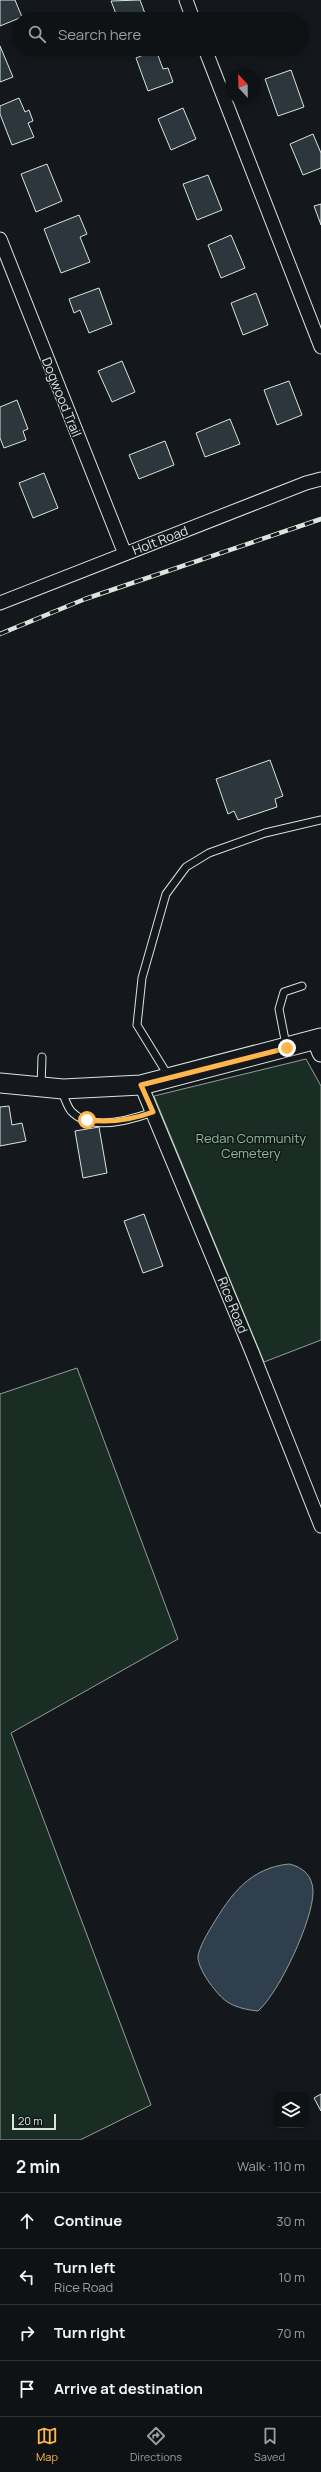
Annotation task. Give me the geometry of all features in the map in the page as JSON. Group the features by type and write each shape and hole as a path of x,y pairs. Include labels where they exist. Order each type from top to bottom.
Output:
{"main road":[{"path":"0,1082 61,1089 141,1085 171,1079 287,1048 319,1043"}],"street":[{"path":"186,0 190,12"},
{"path":"208,56 321,347"},
{"name":"Dogwood Trail","path":"0,240 125,554"},
{"name":"Holt Road","path":"0,603 306,483 321,479"},
{"name":"Rice Road","path":"141,1085 321,1526"}],"lane":[{"path":"171,1079 137,1025 142,978 166,894 186,867 209,853 265,833 321,820"},
{"path":"287,1048 279,1009 284,992 302,986"},
{"path":"41,1087 42,1057"},
{"path":"61,1089 71,1111 87,1120 106,1122 153,1112"}],"green space":[{"name":"Redan Community Cemetery","path":"306,1059 321,1086 321,1340 264,1362 154,1096"},
{"path":"77,1368 178,1639 11,1733 151,2105 80,2140 0,2140 0,1394"}],"water":[{"path":"289,1864 303,1870 309,1877 313,1886 311,1904 301,1937 285,1973 266,2002 258,2011 236,2006 224,2000 204,1975 198,1956 200,1948 219,1914 234,1893 243,1884 263,1871 275,1866"}],"building":[{"path":"0,0 15,0 20,12 12,12 12,21 0,26"},
{"path":"140,0 144,12 115,12 111,1"},
{"path":"0,46 13,77 0,82"},
{"path":"141,56 158,56 163,69 168,68 173,82 148,91 136,58"},
{"path":"291,70 304,107 278,116 265,79"},
{"path":"19,98 25,112 29,110 33,121 28,123 34,137 12,145 0,114 0,106"},
{"path":"183,108 196,139 171,150 158,119"},
{"path":"313,134 321,153 321,168 303,175 290,144"},
{"path":"47,164 62,201 36,212 21,174"},
{"path":"208,175 222,210 197,220 183,184"},
{"path":"321,204 321,225 314,206"},
{"path":"79,215 87,234 80,237 90,262 61,273 44,229"},
{"path":"231,235 245,268 221,278 208,245"},
{"path":"99,288 112,324 89,333 80,310 74,313 69,299"},
{"path":"256,293 268,325 243,335 231,303"},
{"path":"122,361 135,392 112,402 98,371"},
{"path":"289,381 302,415 277,425 264,390"},
{"path":"17,400 28,429 23,431 26,440 4,448 0,438 0,407"},
{"path":"230,419 240,444 205,457 196,433"},
{"path":"165,441 174,465 139,479 129,455"},
{"path":"44,473 58,508 33,518 19,483"},
{"path":"270,760 283,796 275,799 277,807 238,820 234,811 228,814 216,779"},
{"path":"9,1106 12,1125 22,1123 26,1141 0,1146 0,1107"},
{"path":"99,1127 107,1173 83,1178 75,1131"},
{"path":"144,1214 163,1266 143,1273 124,1221"},
{"path":"321,2094 321,2111 314,2098"}],"railway":[{"path":"0,634 85,599 321,519"}],"route":[{"path":"87,1120 106,1122 126,1120 145,1115 153,1112 141,1085 171,1079 287,1048"}]}
